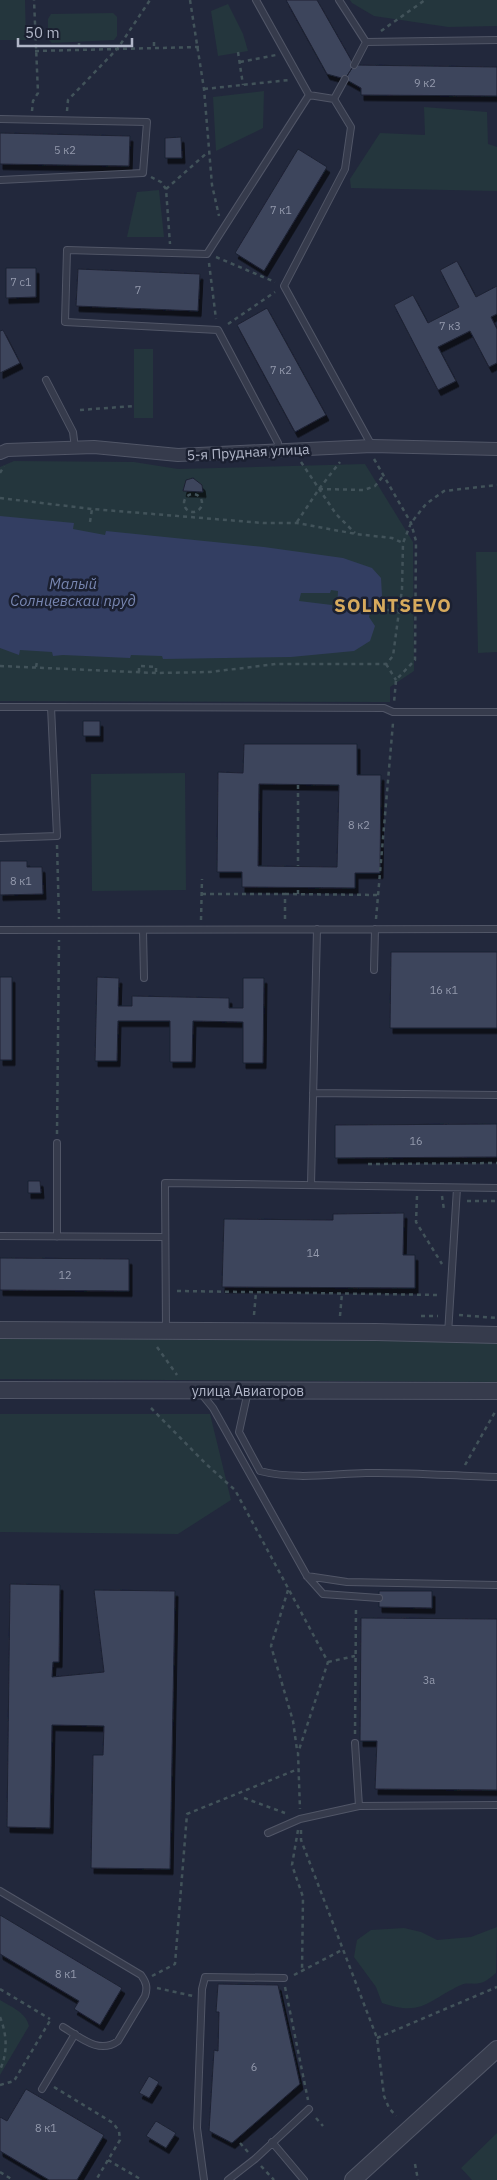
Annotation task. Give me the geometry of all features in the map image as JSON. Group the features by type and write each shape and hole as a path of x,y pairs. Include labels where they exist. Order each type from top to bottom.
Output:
{"street":[{"name":"5-я Прудная улица","path":"0,453 7,450 94,447 178,455 370,446 497,449"},
{"path":"0,1330 497,1335"},
{"name":"улица Авиаторов","path":"0,1390 248,1392 497,1391"},
{"path":"353,2180 497,2049"}],"lane":[{"path":"256,0 309,95"},
{"path":"339,0 366,42"},
{"path":"366,42 497,40"},
{"path":"354,65 366,42"},
{"path":"334,99 345,79"},
{"path":"309,95 334,99"},
{"path":"276,450 278,443 218,330 65,322 66,250 207,254 309,95"},
{"path":"334,99 351,128 345,168 284,286 370,446"},
{"path":"0,119 147,122 143,174 0,180"},
{"path":"46,380 73,432 74,448"},
{"path":"0,707 384,708 394,712 497,712"},
{"path":"0,838 57,836 51,707"},
{"path":"310,1185 316,929"},
{"path":"374,970 375,929"},
{"path":"0,930 497,929"},
{"path":"143,930 144,978"},
{"path":"313,1093 497,1095"},
{"path":"57,1143 57,1237"},
{"path":"166,1331 165,1183 497,1188"},
{"path":"448,1334 457,1188"},
{"path":"0,1236 164,1237"},
{"path":"200,1391 213,1408 307,1576 323,1594 357,1598 379,1598"},
{"path":"248,1392 239,1432 260,1471 277,1475 327,1476 367,1473 497,1477"},
{"path":"307,1576 347,1582 497,1585"},
{"path":"355,1743 359,1806"},
{"path":"268,1833 300,1819 359,1806 497,1806"},
{"path":"0,1891 141,1975 146,1983 145,1996 118,2041 112,2046 97,2047 63,2027"},
{"path":"204,2180 197,2128 204,1977 284,1978"},
{"path":"42,2089 75,2034"},
{"path":"228,2180 255,2159 309,2109"},
{"path":"272,2142 304,2180"}],"path":[{"path":"32,120 33,100 38,93 34,0"},
{"path":"66,120 68,100 118,48 150,0"},
{"path":"190,0 204,88 208,152 218,214 224,227"},
{"path":"366,42 425,0"},
{"path":"26,32 36,32"},
{"path":"154,42 154,49"},
{"path":"79,43 79,50"},
{"path":"35,51 198,47"},
{"path":"238,52 243,85"},
{"path":"240,62 274,57 285,52"},
{"path":"204,88 243,85 299,77"},
{"path":"166,189 208,152"},
{"path":"143,174 161,182 166,189 170,253"},
{"path":"207,254 284,286"},
{"path":"207,254 218,330 284,286"},
{"path":"80,410 134,406"},
{"path":"370,446 411,523 416,541 415,660 396,680"},
{"path":"297,523 319,489 342,460"},
{"path":"300,461 336,514 356,534"},
{"path":"319,489 364,490 375,486 384,475"},
{"path":"0,666 139,672 210,672 276,664 386,664 393,656 402,590 403,543 411,523 426,504 444,491 497,486"},
{"path":"196,493 203,500 202,506 197,512 192,513 186,510 185,498 190,494 196,493"},
{"path":"0,498 92,509 263,523 297,523 356,534 392,538 403,543"},
{"path":"90,522 92,509"},
{"path":"387,610 414,611"},
{"path":"36,667 37,662"},
{"path":"375,929 396,680 386,664"},
{"path":"139,672 139,666 156,666 156,672"},
{"path":"298,784 298,866"},
{"path":"57,836 60,930 57,1143"},
{"path":"201,930 202,879"},
{"path":"298,887 298,894"},
{"path":"202,894 378,895"},
{"path":"285,894 285,930"},
{"path":"368,1164 497,1164"},
{"path":"424,1194 417,1194 416,1222 444,1267 444,1257"},
{"path":"437,1194 442,1196 444,1200 444,1219"},
{"path":"456,1200 497,1201"},
{"path":"177,1291 443,1295"},
{"path":"254,1317 256,1292"},
{"path":"340,1316 342,1293"},
{"path":"431,1316 435,1312"},
{"path":"154,1343 179,1378"},
{"path":"151,1408 206,1464 235,1490 328,1662 298,1753"},
{"path":"464,1468 495,1412"},
{"path":"288,1590 271,1646 293,1721 298,1753 301,1840 377,2038 384,2096 389,2108 395,2114"},
{"path":"355,1743 357,1598"},
{"path":"328,1662 355,1656"},
{"path":"146,1983 175,1964 187,1814 298,1769"},
{"path":"244,1798 300,1819"},
{"path":"300,1819 292,1865 303,1897 302,1972 343,1950"},
{"path":"284,1978 309,2109 323,2126"},
{"path":"146,1983 184,1995"},
{"path":"377,2038 497,1987"},
{"path":"0,1989 51,2019 14,2080 0,2084"},
{"path":"0,2017 6,2044 5,2057 0,2070"},
{"path":"46,2083 117,2127 120,2140 96,2180"},
{"path":"240,2143 248,2152"},
{"path":"108,2160 142,2180"},
{"path":"415,2164 418,2180"},
{"path":"261,2165 274,2180"},
{"path":"0,2172 13,2180"},
{"path":"266,2180 269,2174"}],"shaded area":[{"path":"0,0 25,0 26,40 0,40"},
{"path":"350,0 497,0 497,26 448,27 374,16"},
{"path":"228,4 243,34 248,51 218,56 211,11"},
{"path":"113,13 117,17 117,36 114,40 52,43 48,39 48,19 51,14"},
{"path":"264,91 263,128 216,151 213,97"},
{"path":"424,107 487,112 488,144 497,147 497,191 351,188 350,179 380,133 425,135"},
{"path":"159,190 164,237 127,237 137,192"},
{"path":"134,349 153,349 153,418 134,418"},
{"path":"14,461 134,462 178,469 365,464 413,542 414,671 390,687 390,702 0,701 0,467"},
{"path":"476,552 497,552 497,652 478,653"},
{"path":"185,773 186,890 92,891 91,774"},
{"path":"0,1338 497,1341 497,1382 0,1379"},
{"path":"0,1414 210,1414 231,1500 178,1534 0,1532"},
{"path":"497,1927 496,1973 482,1982 461,1985 424,2005 416,2007 396,2007 382,2003 376,1987 354,1957 357,1940 371,1930 404,1928 421,1932 437,1940 471,1937"},
{"path":"0,2000 21,2013 29,2026 0,2075"},
{"path":"497,2133 497,2180 472,2180 461,2168"}],"water":[{"name":"Малый Солнцевскаи пруд","path":"0,516 74,523 73,529 105,535 106,531 264,547 343,558 372,568 381,578 382,596 373,601 369,617 375,626 370,641 354,651 291,657 163,659 162,656 131,655 130,658 53,656 52,652 20,650 19,655 0,648","holes":["331,590 338,591 337,609 332,609 332,605 299,601 301,593 330,593"]}],"building":[{"path":"286,0 317,0 354,65 345,79 327,74"},
{"path":"354,65 497,67 497,96 361,95 361,88 345,79"},
{"path":"0,133 130,136 129,166 0,164"},
{"path":"181,137 182,158 165,158 165,138"},
{"path":"298,149 327,167 264,271 235,253"},
{"path":"457,261 476,297 497,286 497,314 491,317 497,329 497,363 489,367 470,331 438,347 456,381 438,390 394,305 413,295 428,323 459,307 440,270"},
{"path":"6,268 36,268 36,297 6,298"},
{"path":"78,269 200,274 198,311 76,306"},
{"path":"267,308 326,415 295,432 237,325"},
{"path":"3,330 20,363 0,373 0,331"},
{"path":"193,478 202,485 203,492 183,491 186,480"},
{"path":"83,721 100,721 100,736 83,736"},
{"path":"244,744 357,744 357,775 381,775 380,873 355,873 355,888 242,887 242,872 217,872 218,772 243,773","holes":["259,784 339,785 337,867 258,866"]},
{"path":"0,861 27,861 27,867 42,867 43,894 0,895"},
{"path":"391,952 497,952 497,1028 390,1028"},
{"path":"0,977 12,977 12,1060 0,1060"},
{"path":"97,977 119,978 118,1006 132,1006 132,996 229,998 229,1008 243,1008 243,978 264,978 263,1063 243,1063 243,1022 193,1021 192,1062 170,1062 170,1021 118,1021 117,1061 95,1061"},
{"path":"497,1124 497,1157 335,1158 335,1125"},
{"path":"28,1181 40,1181 41,1193 28,1193"},
{"path":"404,1213 403,1255 415,1255 415,1288 222,1287 224,1219 333,1220 333,1214"},
{"path":"0,1258 129,1259 129,1291 0,1290"},
{"path":"10,1584 60,1585 59,1662 53,1662 52,1677 104,1672 94,1590 175,1591 170,1869 91,1868 93,1755 103,1755 104,1726 52,1725 50,1828 7,1827"},
{"path":"379,1591 432,1591 432,1608 379,1607"},
{"path":"361,1618 497,1619 497,1790 375,1789 377,1741 360,1741"},
{"path":"0,1915 122,1988 100,2025 74,2009 79,2001 0,1954"},
{"path":"218,1984 278,1985 300,2084 232,2143 209,2131 214,2050 218,2051 219,2012 216,2012"},
{"path":"149,2076 159,2082 149,2098 139,2093"},
{"path":"26,2089 104,2135 77,2180 49,2180 0,2151 0,2117 7,2121"},
{"path":"156,2121 176,2133 166,2148 146,2136"}],"district":[{"name":"SOLNTSEVO","path":"393,605"}]}
